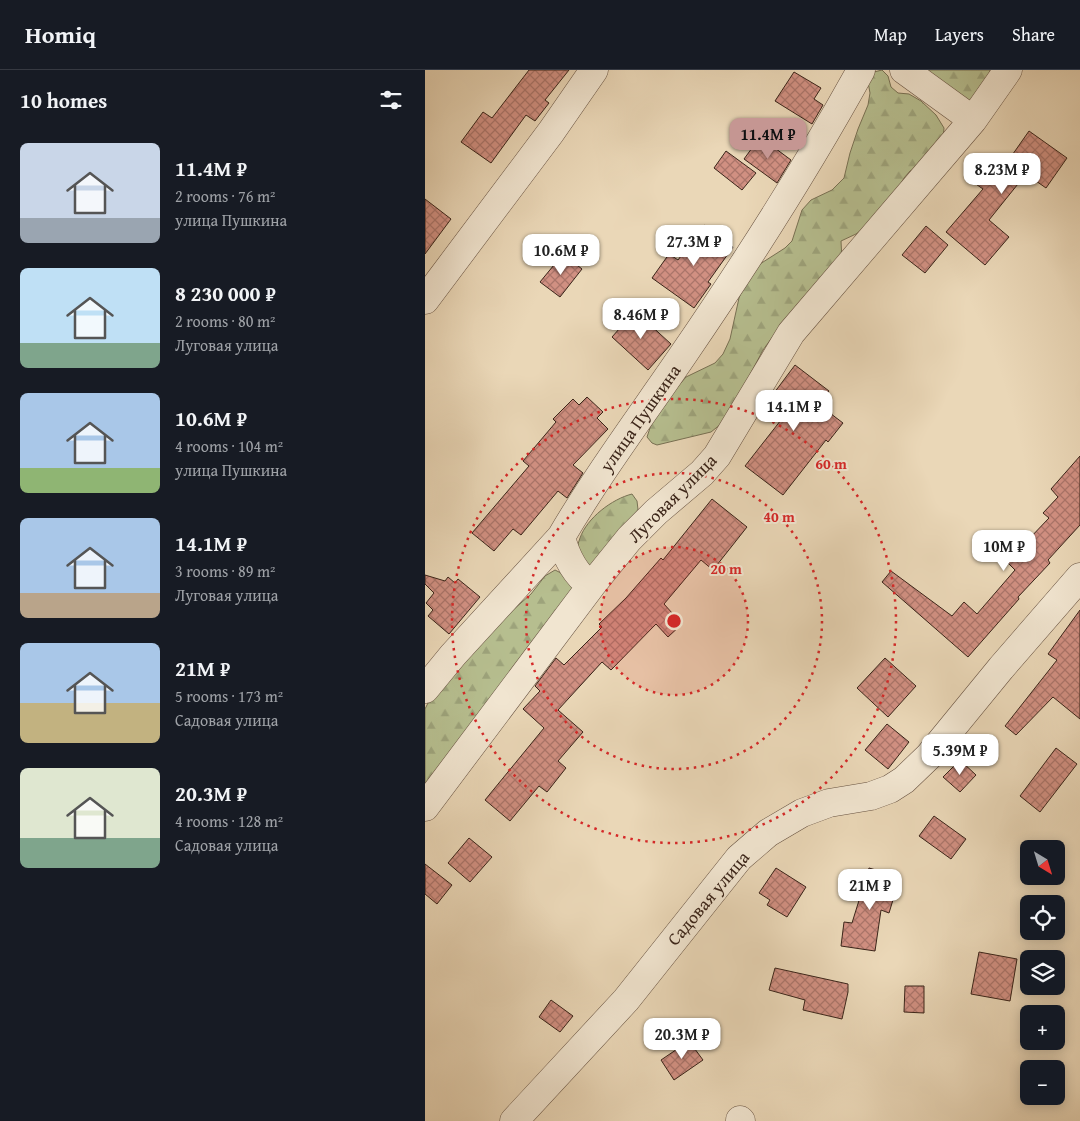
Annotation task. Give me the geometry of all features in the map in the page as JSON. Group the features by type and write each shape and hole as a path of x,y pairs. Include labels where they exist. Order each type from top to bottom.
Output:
{"street":[{"path":"425,300 551,132 594,70"},
{"name":"улица Пушкина","path":"425,689 453,655 561,537 580,504 685,353 770,224 861,70"},
{"path":"904,70 973,120"},
{"name":"Луговая улица","path":"425,807 591,586 629,539 656,512 702,473 717,456 791,333 973,120 1008,70"},
{"path":"561,537 570,562 580,578 591,586"},
{"name":"Садовая улица","path":"514,1121 626,1000 739,858 768,833 802,813 829,803 871,796 890,789 904,780 929,756 1001,668 1080,578"}],"green space":[{"path":"882,70 888,76 891,87 898,93 909,94 921,101 936,115 944,128 943,139 930,160 910,171 897,191 868,225 856,234 841,241 842,261 779,328 763,350 726,420 711,432 657,445 652,443 647,437 652,422 674,391 686,377 715,363 723,354 730,339 739,298 745,282 760,264 785,248 792,241 802,210 811,200 832,190 844,178 850,153 868,105 870,93 868,82 874,72"},
{"path":"927,70 990,70 988,83 973,102 959,102"},
{"path":"632,494 637,501 639,518 598,566 584,567 576,553 579,540 588,523 601,510 616,500"},
{"path":"555,570 567,576 574,587 425,793 425,709 433,693 503,619 531,594 545,576"}],"building":[{"path":"529,70 569,70 545,100 549,103 535,121 526,115 491,163 461,142 483,112 492,118"},
{"path":"794,72 821,88 814,99 823,105 812,124 775,101"},
{"path":"1029,131 1067,158 1046,188 1026,174 989,220 1009,237 985,265 946,232 983,189 970,180 987,159 1001,171"},
{"path":"760,137 791,160 777,183 744,159"},
{"path":"726,151 756,173 742,190 714,168"},
{"path":"425,199 451,219 425,254"},
{"path":"704,225 733,247 708,282 711,284 694,308 652,278 669,254 678,260"},
{"path":"926,226 948,245 925,273 902,255"},
{"path":"563,254 582,269 560,297 540,282"},
{"path":"635,311 671,344 648,370 612,337"},
{"path":"795,365 829,391 818,404 843,423 828,442 826,440 783,495 745,466 788,411 771,397"},
{"path":"587,397 603,412 597,418 608,429 573,465 583,473 567,498 558,491 521,535 513,529 494,551 472,533 529,466 523,461 556,422 553,419 573,399 579,405"},
{"path":"1080,456 1080,525 1048,560 1050,563 1018,597 1019,599 968,657 882,582 891,571 952,616 964,602 977,614 1015,570 1007,562 1049,518 1043,513 1058,497 1051,489"},
{"path":"712,499 747,527 713,570 701,560 664,604 682,624 668,637 656,624 611,670 602,662 558,710 583,732 558,761 566,768 547,792 539,786 510,821 485,800 544,728 523,709 540,691 535,686 556,658 564,665 602,627 599,624 626,598 661,558 663,560"},
{"path":"425,575 445,581 448,577 455,583 458,579 480,597 449,634 428,616 433,610 426,603 434,593 425,584"},
{"path":"1080,610 1080,719 1053,697 1016,735 1005,726 1057,660 1048,654"},
{"path":"885,658 916,686 888,717 857,688"},
{"path":"887,724 909,742 888,769 865,750"},
{"path":"1056,748 1077,764 1040,812 1020,796"},
{"path":"960,760 976,775 960,792 943,777"},
{"path":"934,816 966,839 951,859 919,836"},
{"path":"469,838 492,857 470,882 448,863"},
{"path":"425,864 452,885 437,904 425,894"},
{"path":"776,868 806,887 787,917 767,905 770,900 759,893"},
{"path":"869,868 900,877 889,913 881,910 875,951 841,946 844,922 852,923"},
{"path":"979,952 1017,959 1010,1001 971,994"},
{"path":"775,968 848,984 842,1019 803,1010 805,1000 769,990"},
{"path":"905,986 924,986 924,1013 904,1012"},
{"path":"551,1000 573,1016 560,1032 539,1017"},
{"path":"689,1041 703,1060 674,1080 661,1060"}]}
